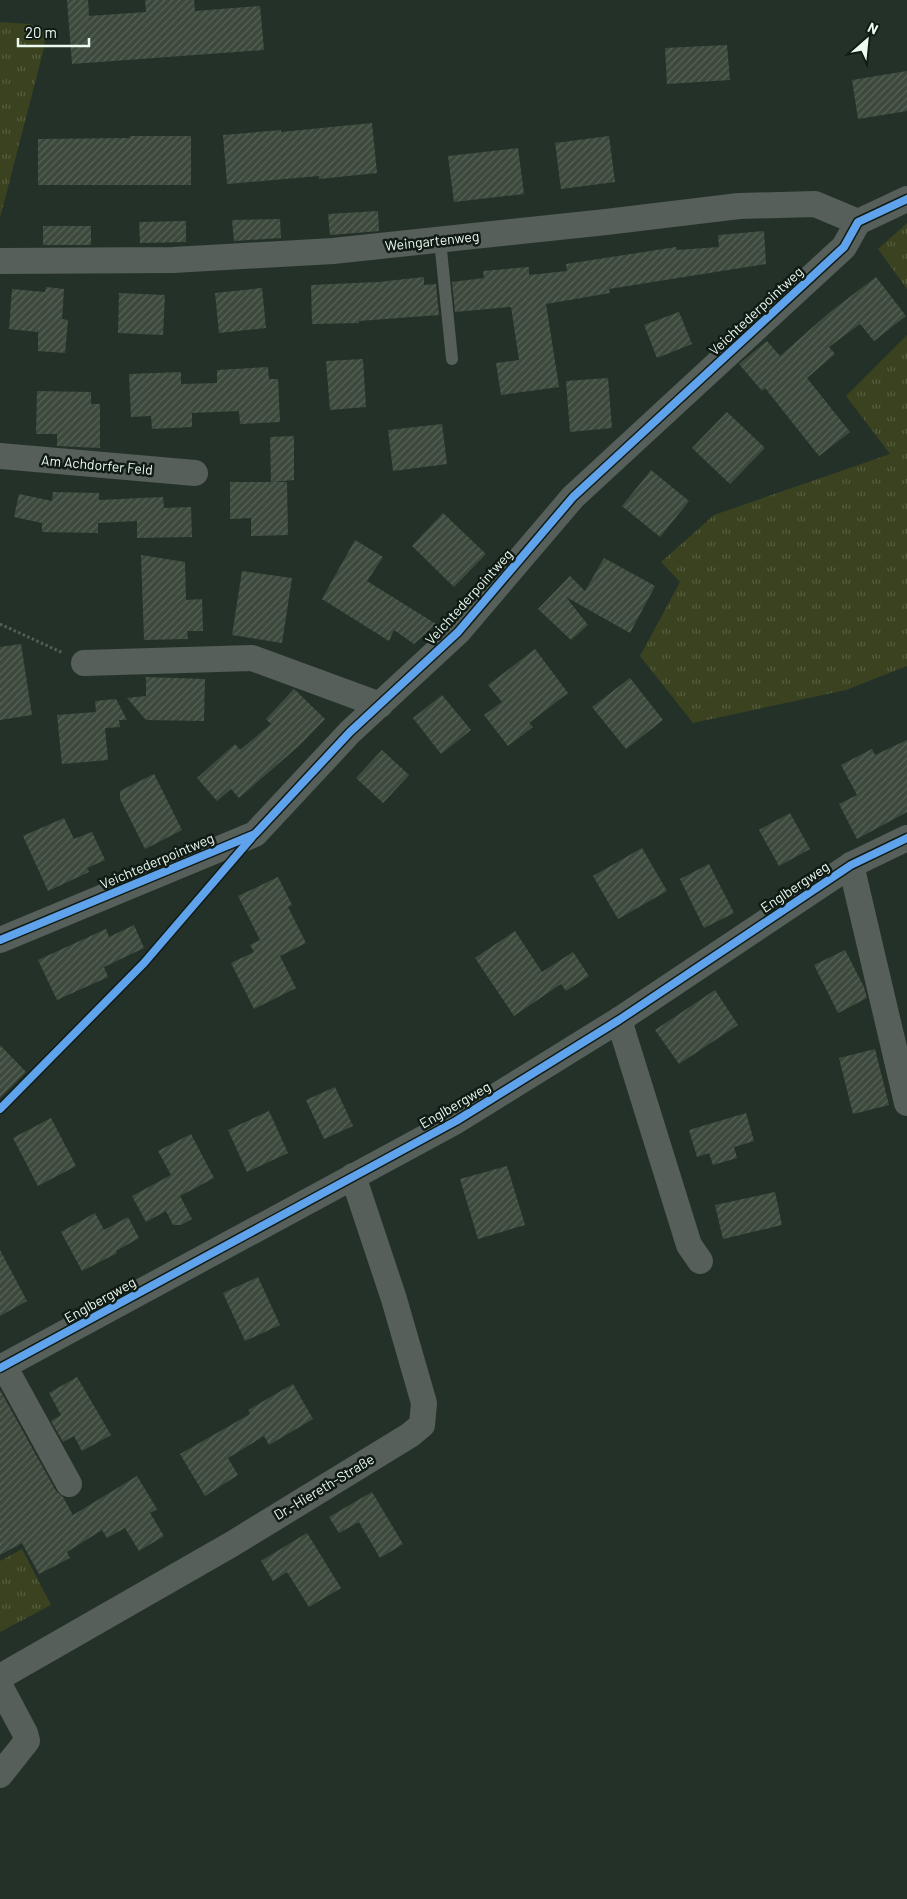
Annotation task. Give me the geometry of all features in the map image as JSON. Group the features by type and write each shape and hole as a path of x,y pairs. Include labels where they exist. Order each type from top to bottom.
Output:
{"street":[{"path":"858,222 907,200"},
{"name":"Weingartenweg","path":"0,261 173,260 333,251 739,206 815,204 858,222"},
{"name":"Veichtederpointweg","path":"0,940 255,834 350,732 458,632 574,497 844,247 858,222"},
{"name":"Am Achdorfer Feld","path":"0,456 194,473"},
{"path":"84,663 252,658 380,705"},
{"name":"Englbergweg","path":"69,1484 2,1367 456,1121 619,1020 851,865 907,838"},
{"name":"Englbergweg","path":"851,865 907,1103"},
{"path":"619,1020 689,1245 700,1261"},
{"name":"Dr.-Hiereth-Straße","path":"0,1677 232,1544 410,1435 422,1425 424,1403 394,1299 353,1176"},
{"path":"0,1686 25,1733 27,1741 0,1775"}],"lane":[{"path":"440,240 452,359"}],"path":[{"path":"0,624 84,663"}],"green space":[{"path":"0,22 30,24 45,33 44,48 0,218"},
{"path":"907,223 907,289 878,249"},
{"path":"907,335 907,666 846,690 693,723 640,656 680,582 661,562 714,515 890,454 846,396"},
{"path":"22,1549 51,1605 0,1632 0,1561"}],"building":[{"path":"67,0 88,0 89,16 146,12 145,0 194,0 195,11 260,6 264,50 72,64"},
{"path":"727,45 730,80 667,84 665,48"},
{"path":"907,71 907,111 858,119 852,80"},
{"path":"372,123 377,173 319,179 319,176 227,184 223,135 281,130 281,132"},
{"path":"130,136 191,136 191,185 38,185 38,139 130,138"},
{"path":"609,136 615,182 561,189 555,143"},
{"path":"518,148 524,194 454,202 448,156"},
{"path":"378,211 379,231 330,235 328,214"},
{"path":"280,219 281,238 234,241 232,220"},
{"path":"186,221 186,242 140,243 139,222"},
{"path":"43,226 91,226 91,245 43,245"},
{"path":"764,231 766,264 609,289 610,293 546,304 559,387 501,395 496,363 519,360 511,307 455,312 452,282 484,278 483,271 529,267 529,275 567,271 566,264 676,247 677,250 719,247 718,235"},
{"path":"424,277 424,285 436,284 439,315 359,321 359,323 312,324 311,285 378,282"},
{"path":"876,277 906,316 874,341 860,324 829,347 835,354 807,378 850,432 819,456 765,388 762,391 739,364 767,341 780,356 830,312"},
{"path":"46,287 64,289 62,319 68,320 65,353 38,351 38,329 37,332 9,329 12,289 45,292"},
{"path":"262,288 266,328 219,333 215,293"},
{"path":"119,293 165,295 163,335 118,333"},
{"path":"679,312 692,344 657,358 644,325"},
{"path":"363,359 366,407 330,410 326,361"},
{"path":"268,367 269,379 278,379 280,422 240,424 239,411 192,413 192,427 152,429 151,416 131,417 129,374 181,372 181,384 217,383 217,370"},
{"path":"608,378 612,428 570,432 566,381"},
{"path":"37,391 91,392 91,404 100,404 100,448 57,446 57,434 36,434"},
{"path":"727,412 765,448 730,484 692,448"},
{"path":"442,424 447,464 393,471 388,430"},
{"path":"294,436 294,480 272,482 287,482 288,535 251,536 251,518 230,519 230,482 271,482 270,437"},
{"path":"651,470 689,501 660,537 622,506"},
{"path":"53,492 99,493 99,500 163,497 164,508 191,507 192,537 137,538 137,521 98,523 98,533 42,532 42,523 14,517 19,494 52,501"},
{"path":"443,513 486,554 454,587 412,546"},
{"path":"355,540 383,557 367,581 436,624 414,644 394,630 389,641 322,599"},
{"path":"141,555 185,562 186,600 202,599 203,631 187,631 188,639 144,640"},
{"path":"604,558 655,586 630,633 566,597 588,625 571,640 538,609 570,576 585,591"},
{"path":"242,571 292,578 282,643 232,635"},
{"path":"21,644 32,715 0,720 0,647"},
{"path":"535,649 568,693 529,723 533,727 508,746 484,715 502,702 488,685"},
{"path":"146,677 205,679 204,721 146,720 127,698 146,696"},
{"path":"630,678 663,720 626,749 592,707"},
{"path":"294,689 325,719 301,744 239,798 231,789 217,801 197,778 235,744 240,750 271,724 266,719"},
{"path":"442,695 471,730 441,754 413,718"},
{"path":"116,699 127,720 119,720 120,727 105,728 108,760 62,764 57,715 96,712 95,701"},
{"path":"907,740 907,812 857,839 839,804 857,795 841,765 872,749 875,755"},
{"path":"382,750 409,775 383,803 356,778"},
{"path":"154,774 182,830 145,849 120,799 120,791"},
{"path":"790,813 810,849 779,866 759,830"},
{"path":"64,818 74,839 92,832 105,860 87,868 89,872 48,891 23,836"},
{"path":"642,848 667,891 618,919 593,876"},
{"path":"709,864 734,913 704,928 680,879"},
{"path":"278,877 292,905 288,907 306,943 280,956 296,988 254,1009 231,963 254,952 250,945 260,940 238,896"},
{"path":"134,925 144,948 104,967 108,977 57,1000 38,960 106,929 109,937"},
{"path":"515,931 542,972 573,952 589,976 566,991 561,984 514,1016 475,958"},
{"path":"845,950 864,987 867,998 838,1013 814,965"},
{"path":"715,990 738,1025 679,1064 655,1030"},
{"path":"0,1045 26,1072 0,1098"},
{"path":"875,1049 889,1105 853,1114 839,1058"},
{"path":"335,1087 353,1126 324,1139 306,1100"},
{"path":"269,1111 288,1153 247,1172 228,1130"},
{"path":"746,1113 754,1141 734,1147 737,1158 713,1165 709,1153 697,1157 689,1130"},
{"path":"51,1118 76,1166 38,1186 13,1138"},
{"path":"191,1134 214,1178 180,1196 192,1219 181,1225 173,1225 166,1211 146,1222 132,1196 171,1175 158,1151"},
{"path":"507,1166 525,1225 478,1239 460,1179"},
{"path":"775,1192 782,1225 723,1239 715,1205"},
{"path":"95,1213 104,1230 128,1217 139,1238 116,1251 117,1253 82,1271 61,1232"},
{"path":"0,1250 27,1301 0,1316"},
{"path":"258,1277 280,1325 245,1341 223,1293"},
{"path":"77,1377 111,1435 82,1451 74,1436 63,1442 51,1421 61,1415 49,1393"},
{"path":"293,1384 313,1419 269,1445 264,1436 228,1458 238,1475 205,1496 180,1454 250,1414 248,1410"},
{"path":"0,1390 56,1491 63,1497 73,1515 137,1476 157,1509 150,1513 164,1536 139,1551 125,1528 107,1538 102,1530 67,1552 70,1558 39,1574 22,1543 0,1555"},
{"path":"372,1492 403,1544 380,1558 359,1522 339,1533 329,1517"},
{"path":"307,1533 341,1588 309,1607 287,1572 273,1581 261,1561"}],"cycle path":[{"path":"0,940 255,834 350,732 458,632 573,497 844,247 858,222 907,199"},
{"path":"0,1109 144,963 253,836"},
{"path":"0,1368 456,1121 619,1020 851,865 907,838"}]}
